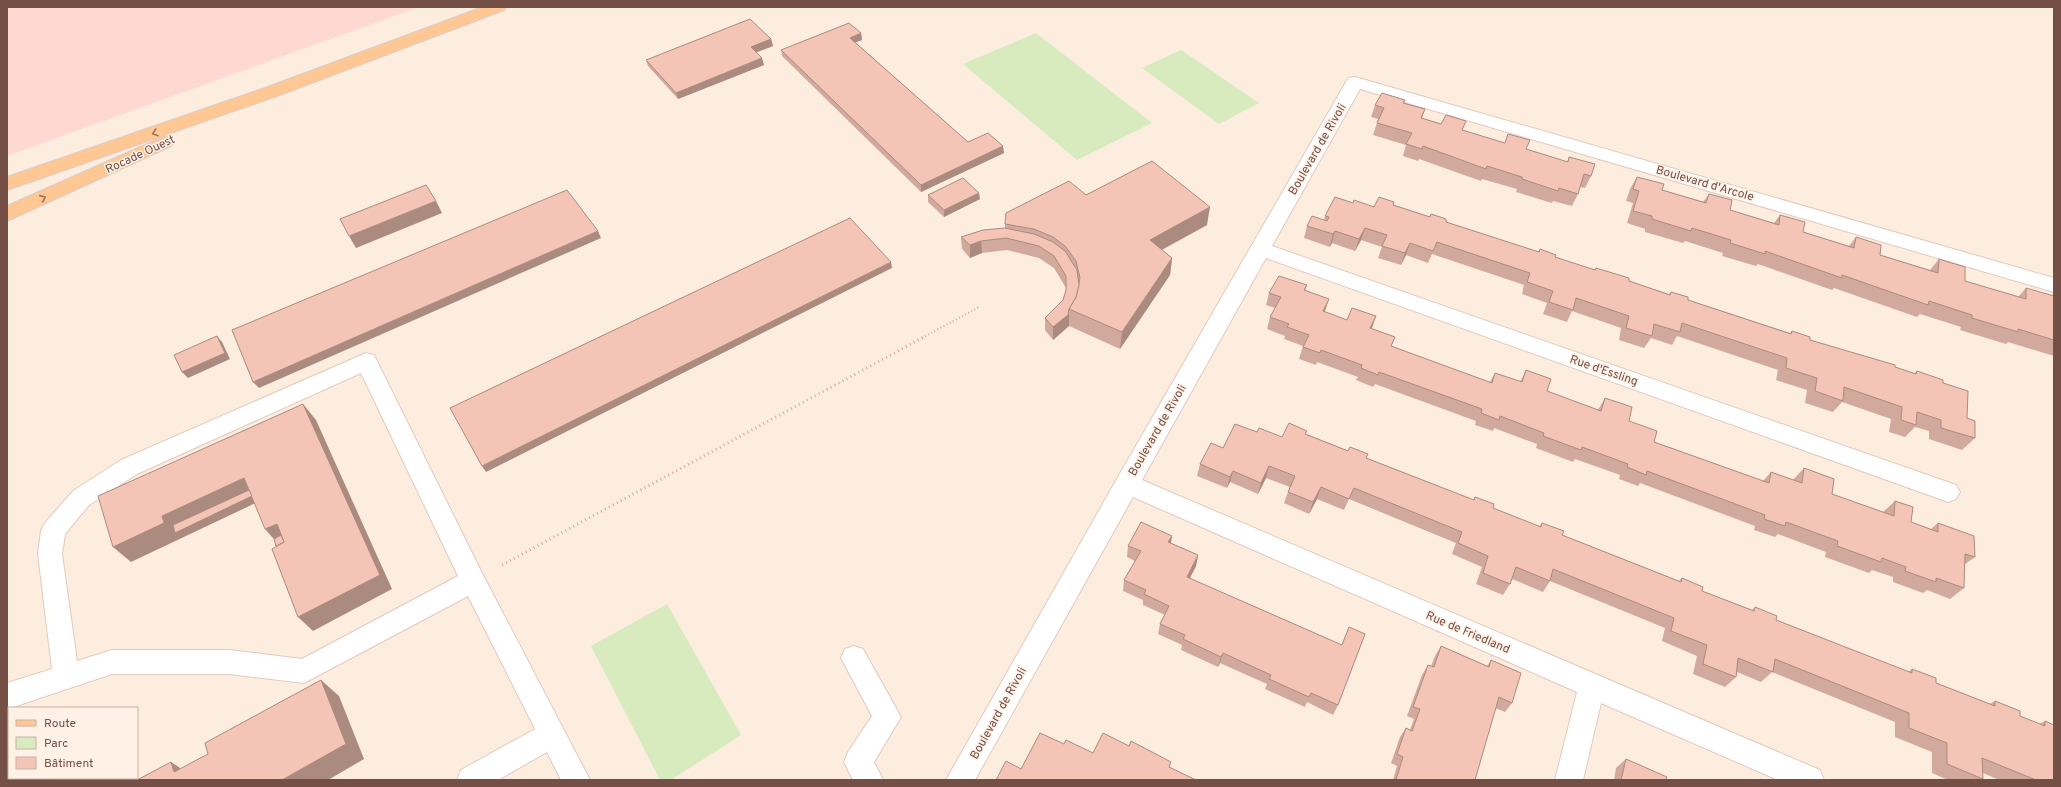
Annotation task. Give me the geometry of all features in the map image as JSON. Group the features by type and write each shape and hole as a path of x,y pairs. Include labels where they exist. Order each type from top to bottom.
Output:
{"main road":[{"name":"Rocade Ouest","path":"7,184 272,92 498,7"},
{"name":"Rocade Ouest","path":"7,214 272,92"}],"street":[{"name":"Boulevard de Rivoli","path":"960,780 1126,484 1356,82"},
{"name":"Boulevard d'Arcole","path":"1356,82 2054,285"},
{"name":"Rue d'Essling","path":"1260,249 1948,492"},
{"path":"66,677 50,554 53,532 81,498 129,467 366,361 473,580 576,780"},
{"name":"Rue de Friedland","path":"1126,484 1810,780"},
{"path":"7,696 112,662 229,662 304,671 473,580"},
{"path":"854,658 887,717 858,762 869,780"},
{"path":"1569,780 1592,686"},
{"path":"471,780 552,734"}],"path":[{"path":"473,580 979,307"}],"shaded area":[{"path":"7,7 419,7 7,156"}],"green space":[{"path":"1036,33 1152,123 1077,160 963,64"},
{"path":"1181,50 1259,103 1219,124 1142,68"},
{"path":"667,604 741,735 671,780 660,780 591,646"}],"building":[{"path":"750,19 771,39 751,47 762,58 676,93 646,60"},
{"path":"849,23 861,33 850,38 968,142 988,133 1003,146 921,185 781,50"},
{"path":"1382,93 1405,100 1403,103 1425,109 1421,118 1441,124 1446,115 1466,121 1462,130 1505,143 1508,134 1530,140 1526,149 1568,162 1569,157 1595,164 1591,176 1584,174 1578,194 1559,188 1558,191 1522,179 1522,177 1487,166 1486,169 1423,146 1422,149 1406,144 1412,133 1377,123 1384,108 1375,105"},
{"path":"1152,161 1210,207 1150,240 1172,258 1122,332 1069,309 1076,297 1080,278 1076,261 1065,246 1053,237 1034,229 1005,224 1006,213 1069,181 1086,195"},
{"path":"1637,177 1664,184 1662,190 1706,203 1709,194 1732,200 1730,210 1779,225 1780,215 1805,222 1803,232 1854,248 1856,237 1881,245 1880,255 1938,273 1939,259 1965,267 1965,281 2026,299 2026,288 2054,296 2054,340 2018,329 2018,332 1972,318 1972,315 1929,301 1928,305 1842,275 1842,278 1765,251 1765,254 1730,243 1731,240 1692,228 1691,231 1652,219 1652,216 1633,211 1639,191 1633,189"},
{"path":"963,178 979,193 944,210 928,195"},
{"path":"426,185 436,201 349,236 340,219"},
{"path":"567,190 598,231 253,382 232,330"},
{"path":"1335,197 1353,203 1354,200 1374,207 1379,197 1394,202 1393,205 1430,217 1431,214 1446,219 1446,222 1539,252 1540,249 1556,255 1555,257 1595,270 1596,268 1629,278 1629,281 1670,295 1671,292 1688,297 1688,300 1791,334 1792,331 1810,337 1810,340 1895,365 1895,367 1916,374 1917,371 1943,380 1943,383 1968,391 1967,418 1975,421 1975,438 1941,428 1941,420 1917,412 1916,425 1901,420 1902,407 1844,387 1843,401 1815,391 1817,378 1786,368 1787,358 1682,323 1680,332 1654,324 1652,336 1626,328 1629,316 1576,298 1573,310 1549,302 1553,291 1527,282 1530,273 1437,242 1433,251 1410,243 1405,253 1382,246 1387,235 1365,228 1359,239 1335,231 1333,234 1307,226 1312,216 1327,221 1329,217 1325,216"},
{"path":"850,218 891,262 482,466 450,408"},
{"path":"1005,228 1034,234 1053,242 1065,251 1077,270 1079,285 1076,297 1069,309 1068,315 1053,327 1045,318 1063,300 1066,290 1066,276 1054,256 1039,246 1006,238 981,241 970,245 961,237 983,230"},
{"path":"1279,276 1307,285 1304,290 1329,299 1323,311 1347,320 1352,308 1376,316 1370,328 1395,337 1391,346 1492,383 1495,373 1522,382 1526,370 1551,379 1547,391 1601,411 1605,398 1632,407 1629,421 1657,431 1654,442 1769,483 1771,472 1802,483 1804,468 1834,479 1832,494 1894,516 1895,501 1913,507 1911,522 1938,532 1938,523 1974,536 1975,557 1965,554 1964,588 1936,578 1936,582 1905,571 1906,567 1882,558 1881,562 1837,546 1838,541 1786,522 1785,526 1764,519 1765,515 1647,471 1646,475 1627,467 1628,464 1582,447 1581,450 1543,436 1544,433 1500,416 1499,420 1481,413 1482,409 1379,372 1378,375 1361,368 1362,365 1321,350 1320,353 1303,347 1309,335 1287,327 1289,324 1270,317 1281,297 1269,293"},
{"path":"217,336 225,353 182,372 174,355"},
{"path":"303,404 380,575 298,617 272,549 284,542 277,524 265,529 244,478 162,516 164,523 113,547 98,496"},
{"path":"1289,423 1307,431 1305,434 1348,451 1350,447 1368,454 1366,458 1474,500 1475,497 1494,504 1493,508 1541,527 1542,523 1564,531 1562,535 1681,582 1682,578 1703,587 1702,591 1754,611 1755,607 1777,616 1776,620 1912,673 1912,669 1936,678 1936,683 1995,706 1995,701 2020,711 2020,716 2045,726 2045,721 2054,725 2054,780 2036,780 1982,758 1983,779 1947,764 1947,743 1909,728 1909,713 1775,659 1773,672 1738,658 1736,677 1703,664 1707,645 1671,631 1674,618 1553,569 1550,581 1516,567 1510,584 1483,573 1488,556 1458,543 1462,532 1354,488 1349,499 1321,487 1313,502 1288,492 1295,476 1269,466 1261,483 1233,471 1230,477 1200,464 1211,443 1223,448 1235,424 1257,432 1259,428 1282,437"},
{"path":"249,490 252,496 175,533 173,525"},
{"path":"1141,522 1172,536 1168,542 1198,555 1187,577 1342,645 1349,627 1365,634 1338,705 1311,693 1309,697 1269,679 1271,675 1223,653 1221,657 1183,639 1185,635 1160,624 1169,606 1144,594 1146,590 1124,580 1141,551 1128,546"},
{"path":"281,535 284,542 276,546 274,539"},
{"path":"1441,646 1489,667 1491,660 1521,673 1512,703 1499,697 1475,780 1396,780 1403,757 1397,754 1406,728 1412,731 1420,709 1413,707 1428,665 1434,667"},
{"path":"321,680 346,744 282,780 137,780 171,762 174,772 208,754 205,743"},
{"path":"1040,733 1064,744 1066,740 1093,753 1103,733 1129,746 1131,741 1171,762 1169,767 1196,780 996,780 1006,761 1021,769"},
{"path":"1626,759 1667,777 1666,780 1621,780"}]}
